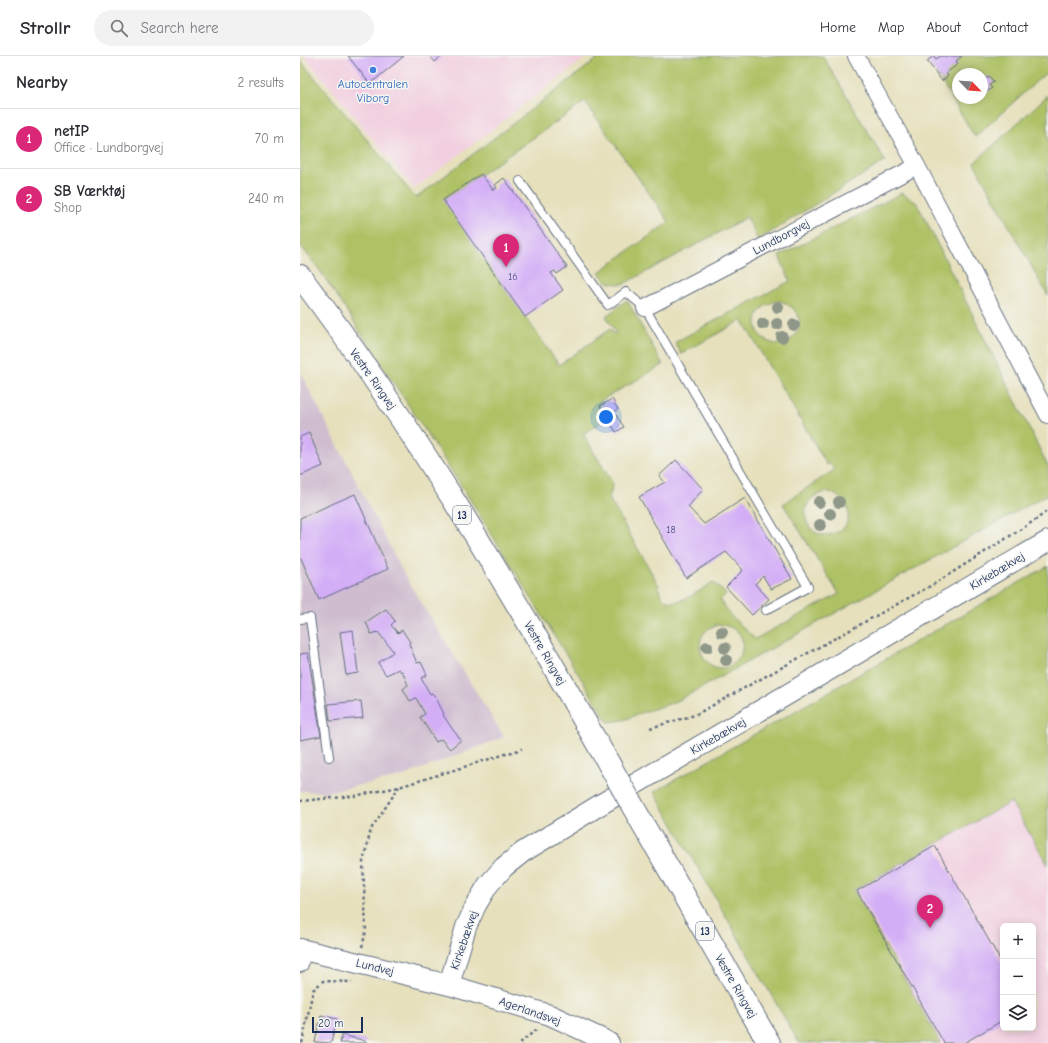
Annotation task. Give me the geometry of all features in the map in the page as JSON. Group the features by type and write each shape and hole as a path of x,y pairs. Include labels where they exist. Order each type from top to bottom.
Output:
{"main road":[{"name":"Vestre Ringvej","path":"300,276 321,304 424,454 513,597 769,1043"}],"street":[{"path":"856,56 917,166 1048,415"},
{"name":"Lundborgvej","path":"645,308 917,166"},
{"name":"Kirkebækvej","path":"449,985 466,927 476,905 488,885 504,867 523,852 1048,541"},
{"name":"Lundvej","path":"301,954 359,963 449,985"},
{"name":"Agerlandsvej","path":"449,985 550,1015 609,1043"}],"lane":[{"path":"520,181 608,305 626,292 645,308 808,587 766,610"},
{"path":"300,620 310,618 329,757"}],"path":[{"path":"650,728 695,715 928,588 1037,519 1048,510"},
{"path":"300,801 354,796 399,787 522,749"},
{"path":"302,1043 313,990 323,981 353,982 366,932 363,862 371,829 399,787"},
{"path":"520,1043 536,1030 537,1026"}],"shaded area":[{"path":"304,56 588,56 414,189"},
{"path":"300,372 406,578 504,737 401,777 326,792 300,791"},
{"path":"1048,754 1048,1043 923,1043 829,886"}],"green space":[{"path":"601,56 823,56 885,161 758,240 747,217 624,284 612,283 604,279 599,272 669,222 585,102 444,200 559,365 610,329 614,334 616,333 606,316 627,300 663,365 600,401 608,418 583,434 613,484 609,498 658,584 661,595 666,600 673,602 690,597 713,582 726,594 720,600 730,615 755,639 839,594 783,504 834,470 830,463 827,465 742,320 681,354 675,342 790,281 779,256 902,193 917,203 1048,466 1048,494 692,693 672,703 624,720 608,722 466,493 321,272 300,245 300,60 416,198","holes":["780,301 791,307 798,315 799,324 797,332 792,339 784,343 776,344 760,335 756,325 756,319 760,310 769,304","830,492 840,498 846,505 848,510 848,520 845,526 836,533 822,535 814,531 808,525 806,509 810,501 818,495","715,625 727,626 736,630 742,638 743,644 740,657 731,665 723,668 709,664 701,652 700,644 702,637 707,630"]},
{"path":"926,56 1048,56 1048,71 975,137 955,104 988,104 988,68 952,68 952,99"},
{"path":"1048,95 1048,296 974,163"},
{"path":"1048,566 1048,865 1011,802 854,890 941,1043 799,1043 654,792"}],"building":[{"name":"Autocentralen Viborg","path":"348,56 404,56 370,84"},
{"name":"Autocentralen Viborg","path":"430,56 442,56 435,62"},
{"path":"934,56 936,59 941,56 962,56 956,61 958,64 946,73 948,76 942,81 927,61"},
{"path":"989,76 994,82 989,85 992,88 988,91"},
{"path":"481,174 493,190 497,188 495,185 504,178 567,267 557,274 555,271 551,273 563,290 525,317 443,200"},
{"path":"612,399 618,409 614,412 624,427 616,432 600,406"},
{"path":"309,433 323,466 300,476 300,437"},
{"path":"676,460 703,489 688,507 704,524 745,498 792,579 771,589 763,576 755,584 769,599 752,615 726,587 743,570 726,552 686,578 639,497 665,482 659,476"},
{"path":"355,494 388,569 319,600 300,556 300,518"},
{"path":"386,609 395,621 391,625 398,633 402,630 410,642 409,644 417,663 421,662 427,675 421,678 430,694 432,693 436,698 444,714 443,715 461,740 450,749 441,739 436,742 420,717 425,714 416,698 410,701 403,689 408,685 402,671 401,672 399,669 386,675 378,663 393,651 378,632 371,634 366,622"},
{"path":"353,630 358,673 346,675 340,632"},
{"path":"308,653 321,736 300,740 300,654"},
{"path":"361,701 363,718 330,721 328,704"},
{"path":"935,846 1000,960 1000,1022 964,1043 944,1043 857,891"},
{"path":"321,1015 337,1019 331,1043 315,1042"},
{"path":"342,1035 366,1041 366,1043 340,1043"}],"place":[{"name":"Autocentralen Viborg","path":"373,70"},
{"name":"netIP","path":"506,267"},
{"name":"SB Værktøj","path":"930,928"}]}
